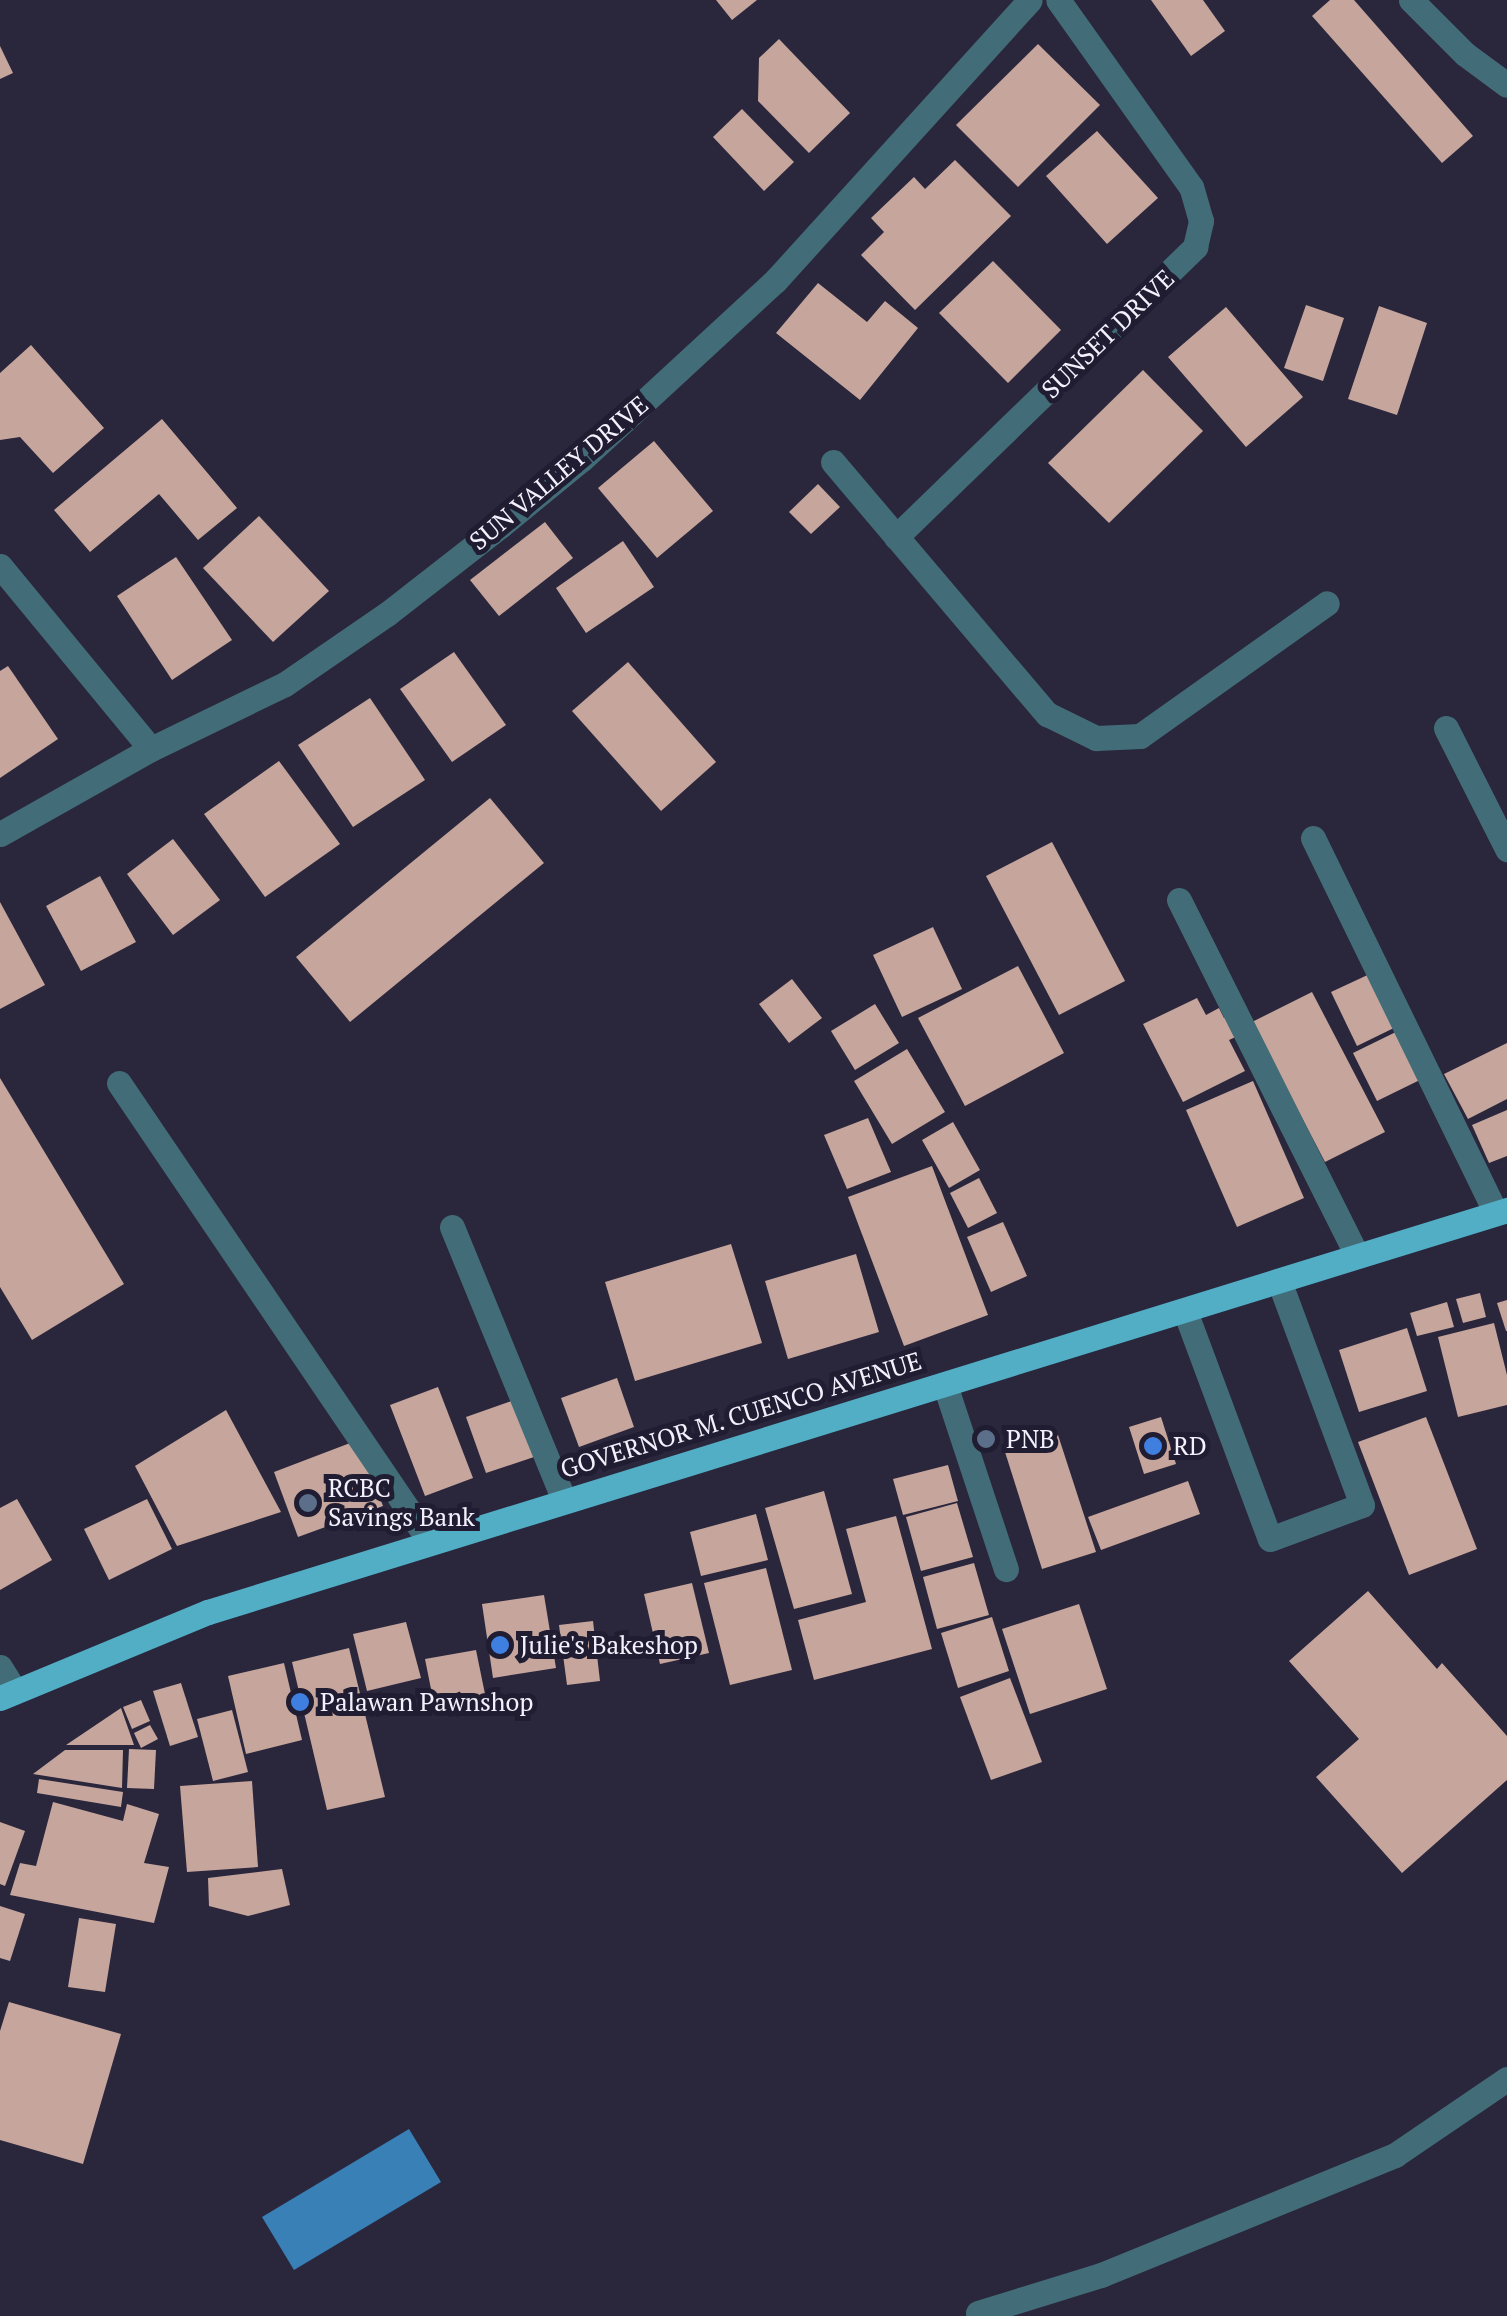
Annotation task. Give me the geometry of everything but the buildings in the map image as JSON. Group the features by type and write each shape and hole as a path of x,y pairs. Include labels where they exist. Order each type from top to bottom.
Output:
{"main road":[{"name":"GOVERNOR M. CUENCO AVENUE","path":"5,1685 208,1612 1501,1212"}],"street":[{"name":"SUN VALLEY DRIVE","path":"0,834 299,674 387,614 582,459 775,281 1030,0"},
{"name":"SUNSET DRIVE","path":"896,536 1195,247 1201,221 1191,187 1058,0"},
{"path":"1411,0 1466,54 1507,84"},
{"path":"833,462 1047,714 1096,738 1140,736 1327,603"},
{"path":"0,566 151,750"},
{"path":"1446,728 1507,848"},
{"path":"1312,838 1501,1212"},
{"path":"1179,900 1357,1255"},
{"path":"119,1083 430,1542"},
{"path":"452,1226 564,1500"},
{"path":"1185,1311 1270,1539 1362,1506 1279,1281"},
{"path":"945,1385 1006,1569"},
{"path":"978,2313 1101,2275 1395,2155 1507,2079"}],"water":[{"path":"409,2129 441,2182 294,2270 262,2217"}],"place":[{"name":"PNB","path":"986,1439"},
{"name":"RD","path":"1153,1446"},
{"name":"RCBC Savings Bank","path":"308,1503"},
{"name":"Julie's Bakeshop","path":"500,1645"},
{"name":"Palawan Pawnshop","path":"300,1702"}]}
